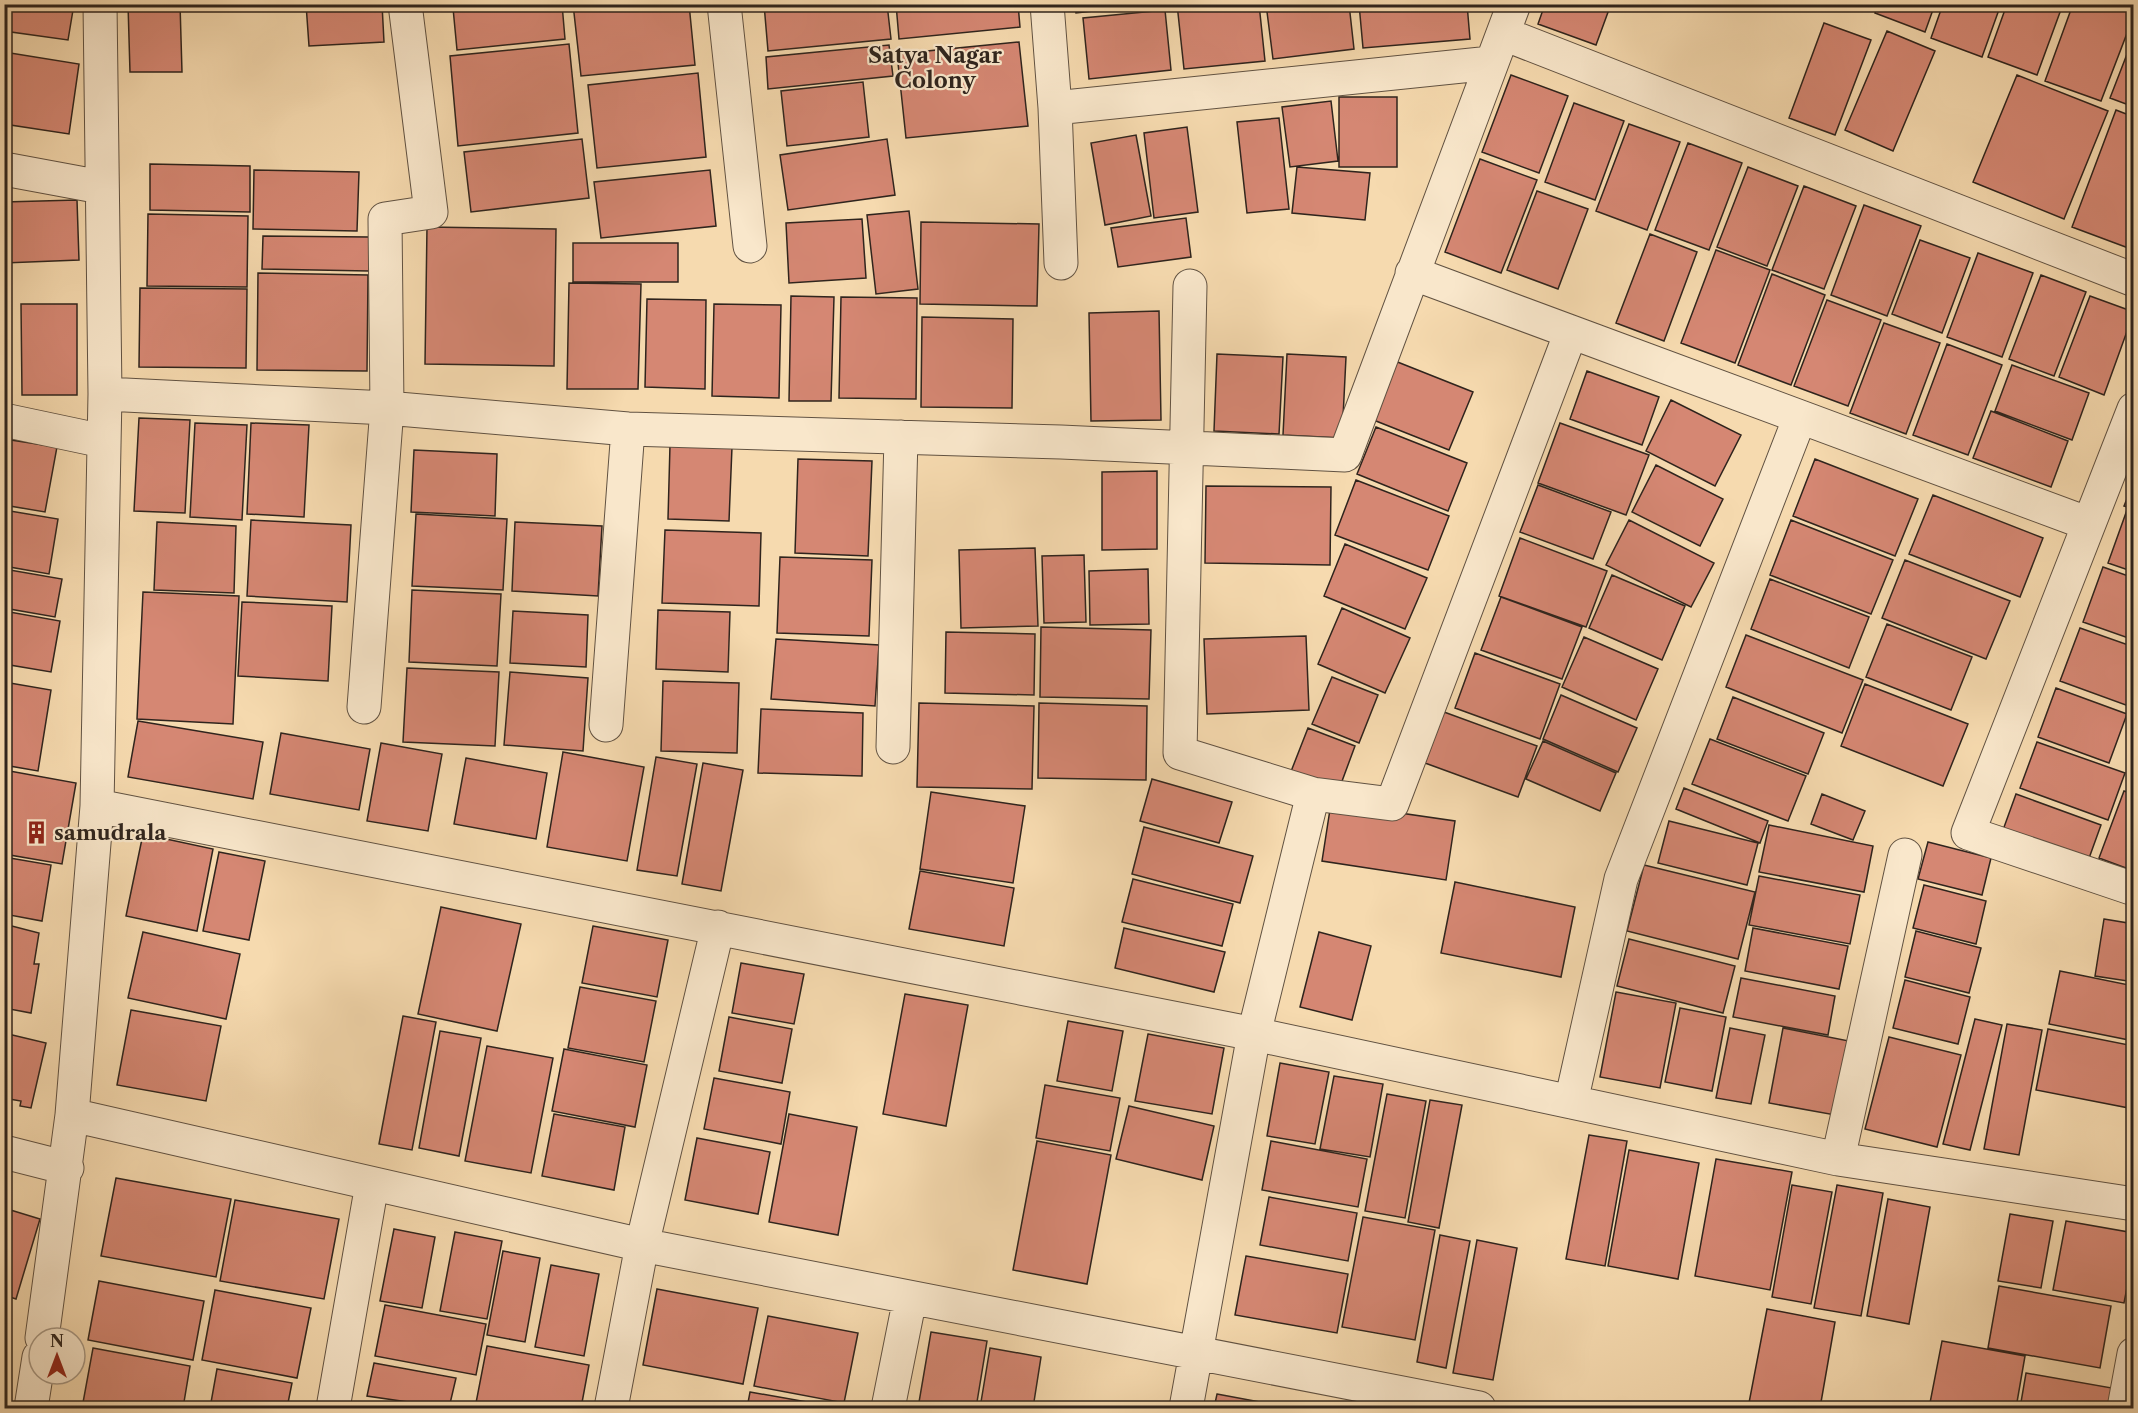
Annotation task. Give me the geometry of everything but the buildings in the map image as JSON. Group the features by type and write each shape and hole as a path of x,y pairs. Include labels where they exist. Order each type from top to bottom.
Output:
{"street":[{"path":"44,1326 67,1168 97,806 105,394 100,4"},
{"path":"364,707 387,408 385,219 431,212 405,4"},
{"path":"724,4 750,246"},
{"path":"1047,4 1055,108 1061,263"},
{"path":"105,394 387,408 628,429 901,437 1345,455 1503,34"},
{"path":"1055,108 1503,34 2133,280"},
{"path":"4,169 101,187"},
{"path":"1413,273 2089,524"},
{"path":"1190,286 1180,753 1313,794 1392,804 1571,332"},
{"path":"2133,410 1968,833 2133,889"},
{"path":"1572,1102 1621,879 1800,417"},
{"path":"4,420 103,441"},
{"path":"606,725 628,429"},
{"path":"893,747 901,437"},
{"path":"1186,1408 1254,1034 1313,794"},
{"path":"97,806 1254,1034 1838,1160 2133,1204"},
{"path":"1838,1160 1905,855"},
{"path":"611,1408 642,1245 718,927"},
{"path":"72,1115 642,1245 1479,1408"},
{"path":"4,1152 67,1168"},
{"path":"333,1408 372,1184"},
{"path":"888,1408 910,1298"},
{"path":"2124,1408 2133,1354"},
{"path":"32,1408 35,1386"}],"place":[{"name":"samudrala","path":"36,833"}],"district":[{"name":"Satya Nagar Colony","path":"935,68"}]}
